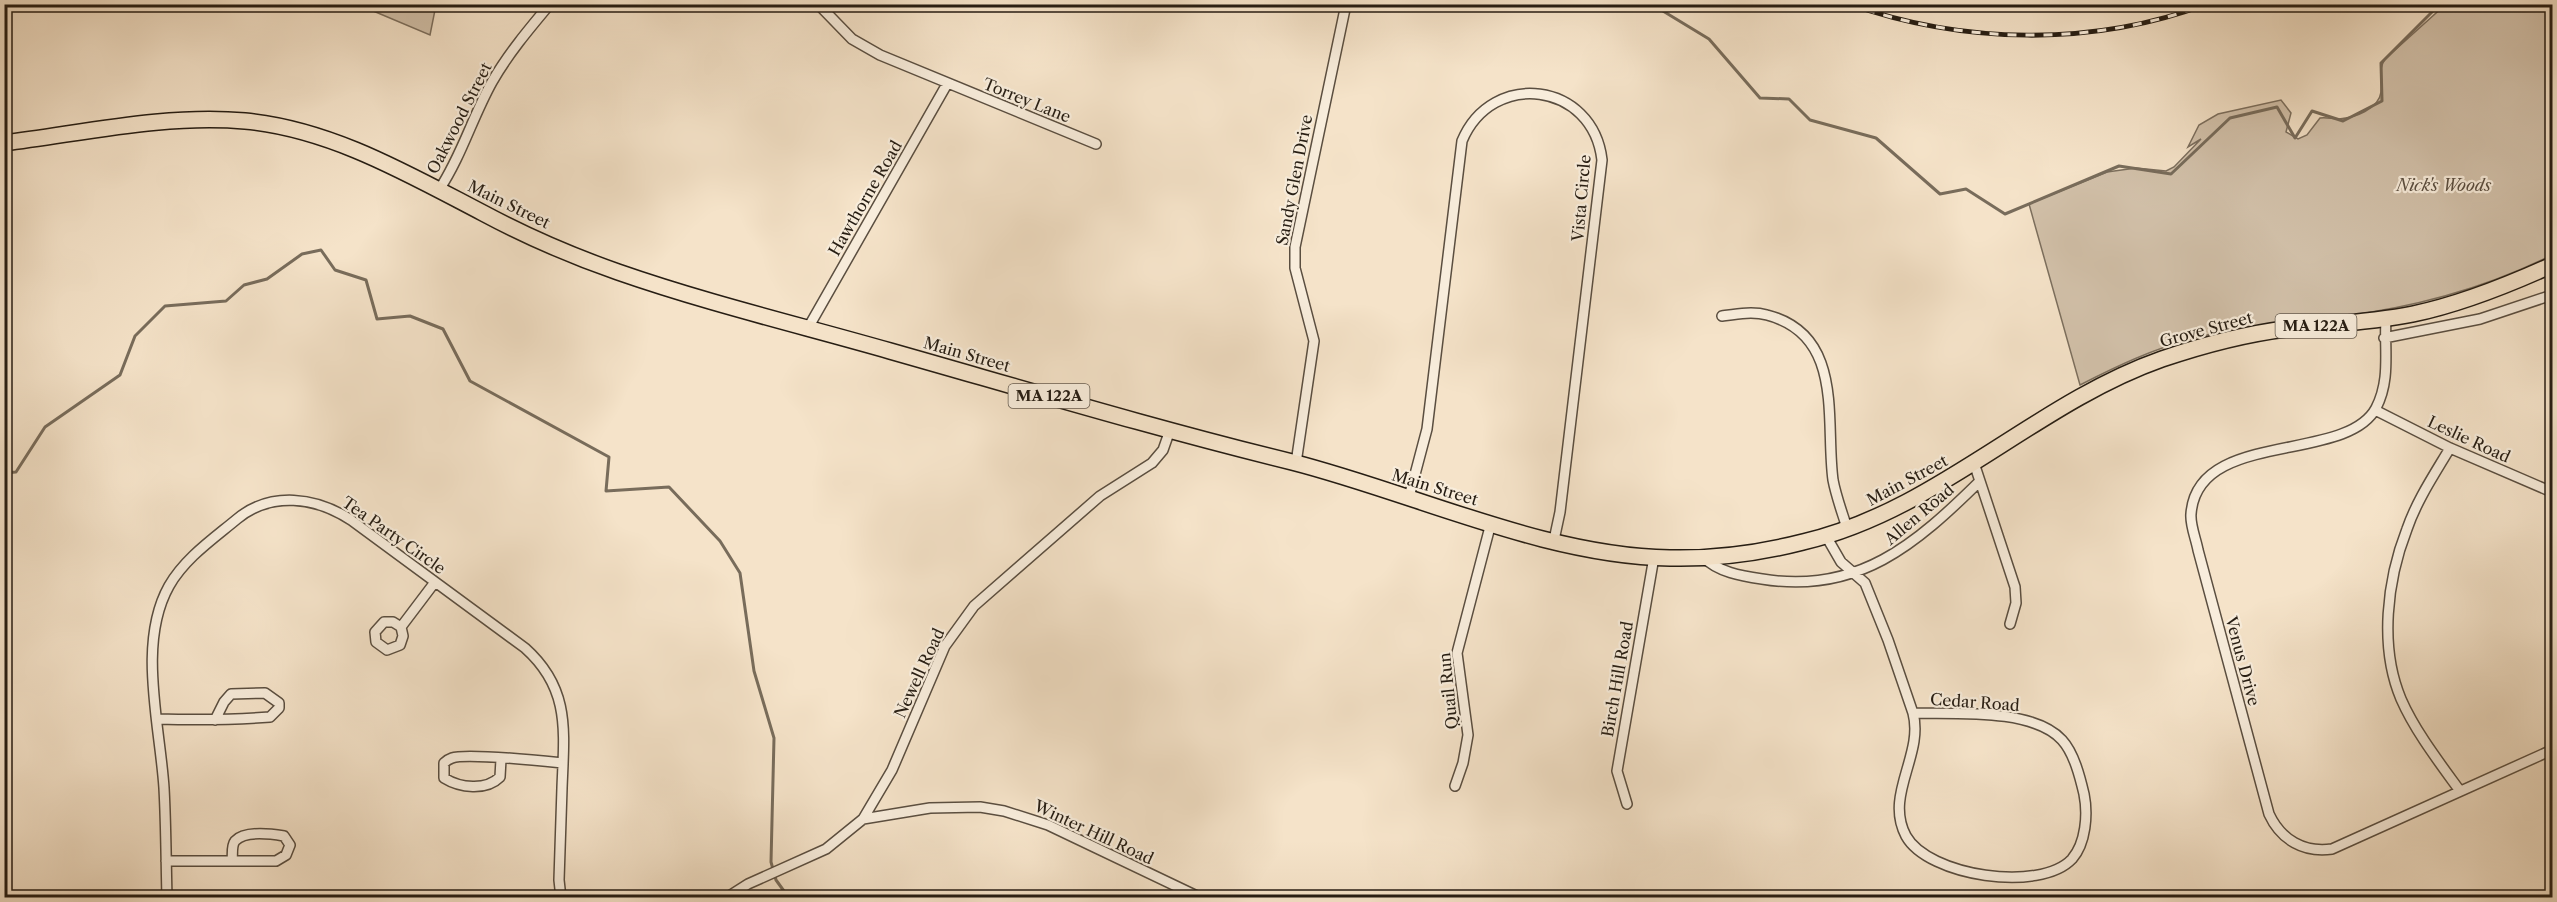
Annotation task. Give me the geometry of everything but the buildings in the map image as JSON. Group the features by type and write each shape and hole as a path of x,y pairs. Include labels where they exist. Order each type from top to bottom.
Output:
{"main road":[{"name":"Main Street","path":"4,143 165,121 243,121 339,144 380,160 527,235 615,271 808,328 1296,463 1491,523 1600,550 1654,557 1703,557 1766,550 1826,536 1912,500 2082,395"},
{"name":"Grove Street","path":"2082,395 2154,362 2232,340 2290,328 2386,318 2430,310 2474,296 2553,265"}],"street":[{"name":"Oakwood Street","path":"439,190 465,145 493,80 519,41 550,4"},
{"name":"Torrey Lane","path":"818,4 852,39 880,55 1096,144"},
{"name":"Sandy Glen Drive","path":"1296,463 1314,341 1295,268 1295,247 1345,9"},
{"name":"Hawthorne Road","path":"808,328 947,84"},
{"name":"Vista Circle","path":"1409,497 1427,429 1462,141 1474,120 1498,101 1522,94 1552,97 1574,108 1587,121 1599,142 1602,160 1560,512 1554,540"},
{"path":"2384,338 2480,319 2553,295"},
{"path":"1722,316 1759,314 1778,319 1805,336 1819,354 1828,388 1833,480 1847,528"},
{"name":"Venus Drive","path":"2386,318 2384,338 2386,383 2375,410 2365,423 2347,431 2239,460 2210,475 2200,487 2191,515 2198,550 2270,814 2279,830 2301,847 2315,851 2332,849 2553,750"},
{"name":"Leslie Road","path":"2375,410 2450,448 2553,492"},
{"name":"Newell Road","path":"726,897 777,870 826,849 863,819 892,770 945,646 974,606 1100,496 1155,460 1163,450 1170,430"},
{"path":"2450,448 2419,501 2406,529 2394,582 2388,640 2395,682 2407,711 2460,791"},
{"path":"1974,463 2015,587 2016,603 2010,624"},
{"name":"Allen Road","path":"1703,557 1723,570 1765,580 1808,581 1873,567 1901,551 1944,515 1980,480"},
{"name":"Tea Party Circle","path":"167,897 152,646 156,619 165,593 174,577 193,556 250,510 286,500 321,504 351,520 525,648 546,670 564,716 559,880 561,897"},
{"name":"Quail Run","path":"1455,786 1464,763 1468,735 1457,653 1491,523"},
{"name":"Cedar Road","path":"1826,536 1841,562 1865,583 1913,713 1916,738 1901,789 1899,810 1906,836 1918,851 1952,867 2004,876 2044,874 2072,859 2083,834 2085,798 2070,753 2058,736 2045,728 2017,719 1913,713"},
{"name":"Birch Hill Road","path":"1627,804 1618,784 1617,763 1654,557"},
{"path":"401,627 435,582"},
{"path":"158,720 216,720 270,717 279,708 279,703 265,693 231,694 224,702 216,720"},
{"path":"501,759 500,777 493,784 470,786 453,783 444,778 444,763 452,758 501,759 563,763"},
{"name":"Winter Hill Road","path":"863,819 930,807 980,807 1004,811 1048,825 1201,897"},
{"path":"166,861 232,861 276,861 286,855 290,845 284,836 272,834 243,836 235,841 232,861"}],"green space":[{"path":"359,5 436,5 430,35"},
{"name":"Nick's Woods","path":"2445,5 2552,5 2552,255 2475,287 2420,302 2365,313 2248,328 2194,338 2164,347 2080,385 2029,204 2107,172 2136,168 2166,171 2174,167 2201,139 2188,147 2199,125 2218,114 2281,100 2291,113 2286,132 2298,139 2307,135 2320,118 2339,119 2365,112 2379,98 2381,67 2385,59"}],"waterway":[{"path":"1659,4 1658,8 1709,39 1760,98 1789,99 1810,120 1876,138 1940,194 1966,189 2005,214 2119,166 2171,174 2230,118 2277,107 2295,138 2312,111 2343,121 2382,101 2381,63 2440,4"},
{"path":"4,473 16,472 45,427 120,375 135,336 165,306 226,301 244,285 267,279 302,254 321,250 335,270 366,280 377,319 410,316 443,329 470,381 609,457 606,491 669,487 720,541 740,573 754,671 774,738 771,862 776,880 789,898"}],"railway":[{"path":"1849,4 1937,27 1982,33 2028,35 2119,28 2164,18 2207,4"}]}
